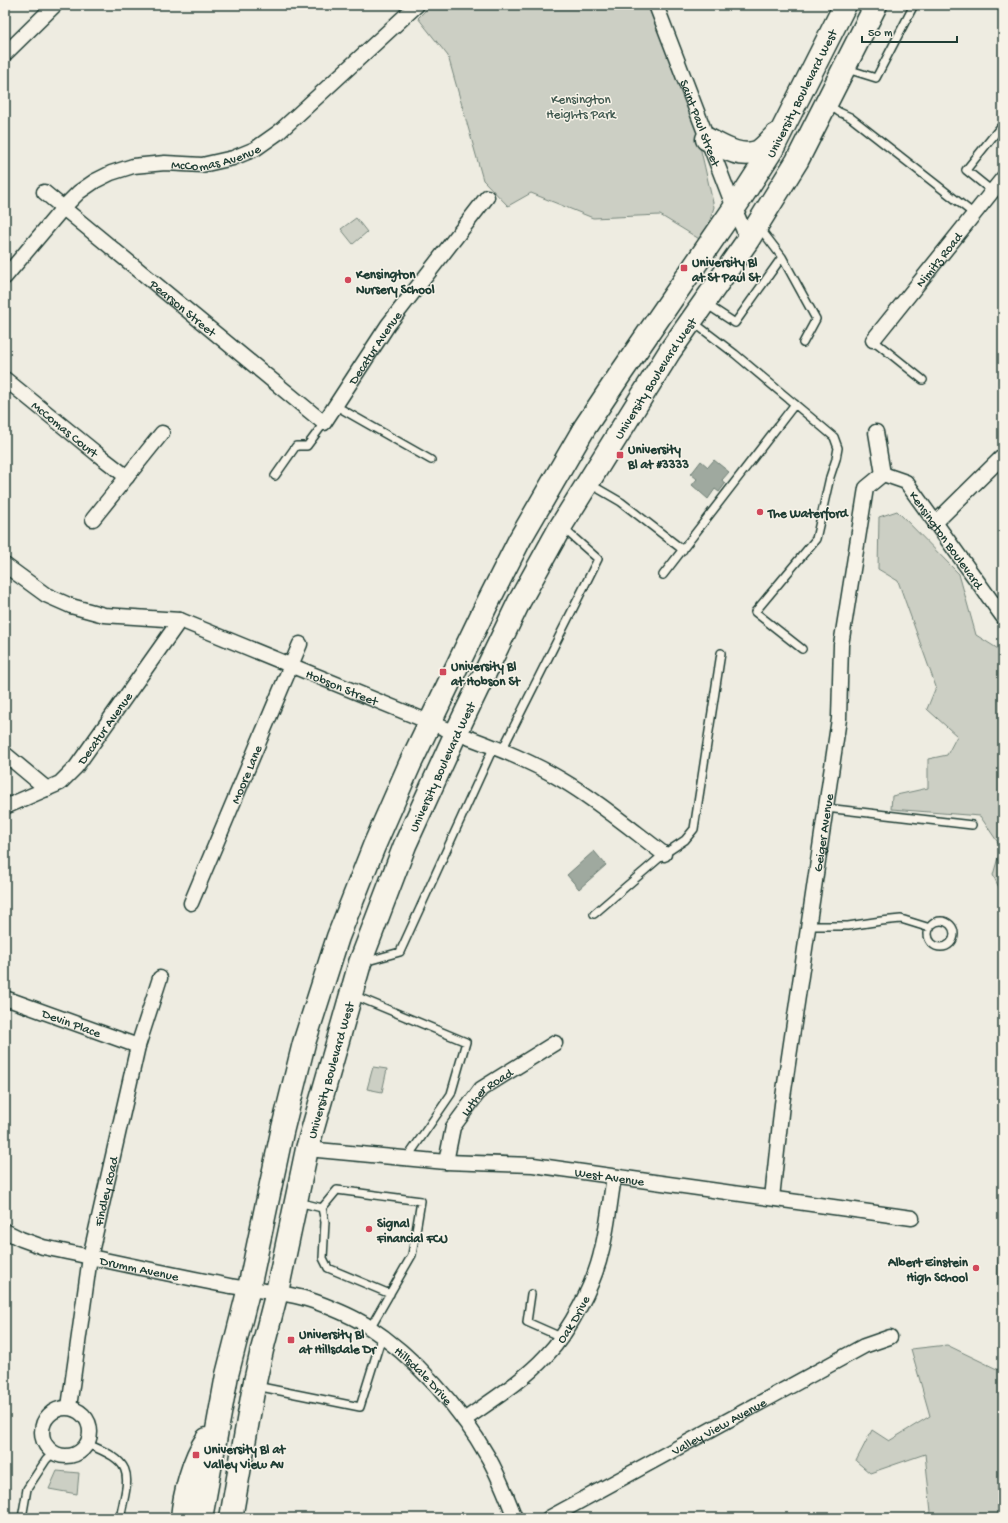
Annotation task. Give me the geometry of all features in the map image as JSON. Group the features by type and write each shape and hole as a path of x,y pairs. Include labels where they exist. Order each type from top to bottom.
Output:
{"main road":[{"name":"University Boulevard West","path":"201,1518 227,1375 249,1288 282,1132 312,1016 338,937 374,846 410,764 520,539 585,427 772,150 845,5"},
{"name":"University Boulevard West","path":"231,1518 254,1386 277,1292 307,1148 360,963 405,845 456,732 519,602 561,526 670,351 753,233 797,161 876,5"},
{"path":"707,139 731,152 748,153 758,151 785,126"},
{"path":"182,1518 183,1505 193,1470 203,1444 218,1424"}],"street":[{"path":"5,54 55,5"},
{"name":"McComas Avenue","path":"5,277 63,208 79,192 95,181 111,173 133,166 166,163 202,165 232,158 255,149 279,132 417,5"},
{"name":"Saint Paul Street","path":"656,5 734,208 753,233"},
{"name":"Nimitz Road","path":"873,340 1003,178"},
{"name":"Pearson Street","path":"44,192 324,422"},
{"name":"Decatur Avenue","path":"324,422 336,406 388,325 487,197"},
{"name":"McComas Court","path":"5,379 96,454 127,477"},
{"path":"876,432 883,474"},
{"path":"93,519 162,433"},
{"path":"936,522 1003,456"},
{"name":"Kensington Boulevard","path":"883,474 906,482 1003,616"},
{"name":"Geiger Avenue","path":"772,1198 782,1104 839,719 841,645 866,488 883,474"},
{"name":"Hobson Street","path":"5,565 46,595 71,606 104,615 180,620 430,722 498,748 562,780 593,801 664,854"},
{"name":"Decatur Avenue","path":"5,807 60,783 76,767 180,620"},
{"name":"Moore Lane","path":"191,903 300,644"},
{"path":"5,754 47,789"},
{"name":"Findley Road","path":"69,1407 90,1257 138,1046 160,978"},
{"name":"Devin Place","path":"5,998 138,1046"},
{"name":"Luther Road","path":"446,1162 453,1127 481,1089 555,1043"},
{"name":"West Avenue","path":"307,1148 446,1162 533,1165 912,1218"},
{"name":"Oak Drive","path":"464,1420 517,1382 546,1357 561,1337 584,1297 600,1256 614,1177"},
{"name":"Drumm Avenue","path":"5,1231 43,1247 249,1288 277,1292"},
{"name":"Hillsdale Drive","path":"277,1292 315,1302 364,1324 382,1336 418,1367 445,1396 464,1420 489,1457 506,1493 515,1518"},
{"name":"Valley View Avenue","path":"549,1518 864,1346 890,1337"},
{"path":"69,1407 76,1410 83,1414 88,1420 90,1437 87,1444 82,1451 75,1455 59,1456 46,1447 43,1440 43,1424 47,1417 60,1408 69,1407"}],"lane":[{"path":"845,68 876,78 914,5"},
{"path":"827,103 839,112 850,117 974,214"},
{"path":"992,191 966,170 1003,124"},
{"path":"753,233 782,257 816,319 803,343"},
{"path":"704,303 735,323 782,257"},
{"path":"691,321 735,354 834,437 838,448 816,539 755,612 802,649"},
{"path":"873,340 923,380"},
{"path":"663,575 795,404"},
{"path":"336,406 431,460"},
{"path":"275,476 296,446 307,446 324,422"},
{"path":"588,483 621,502 683,550"},
{"path":"360,963 400,952 498,748 598,559 561,526"},
{"path":"594,914 664,854 685,840 694,829 721,654"},
{"path":"826,808 972,825"},
{"path":"808,926 848,926 901,919 930,928"},
{"path":"350,994 466,1042 451,1094 407,1158"},
{"path":"322,1208 337,1190 421,1201 412,1255 370,1328"},
{"path":"295,1202 322,1208"},
{"path":"322,1208 325,1222 323,1258 328,1268 390,1294"},
{"path":"531,1294 527,1322 561,1337"},
{"path":"254,1386 360,1407 382,1336"},
{"path":"87,1444 111,1456 125,1468 127,1478 120,1518"},
{"path":"22,1518 27,1488 46,1460 53,1453"}],"green space":[{"name":"Kensington Heights Park","path":"431,5 649,5 692,112 714,207 707,230 701,240 660,215 593,218 531,193 508,206 483,180 448,56 418,18"},
{"path":"356,218 367,232 353,244 341,229"},
{"path":"897,511 959,574 976,635 1003,652 1003,896 993,875 1001,847 980,816 891,809 892,796 928,788 928,759 947,755 957,736 927,709 936,687 898,581 878,569 879,517"},
{"path":"373,1067 387,1069 382,1092 367,1089"},
{"path":"1003,1225 1003,1321 997,1273 1000,1236"},
{"path":"947,1345 1003,1372 1003,1518 922,1518 931,1512 925,1454 870,1473 856,1461 872,1430 889,1441 930,1416 911,1349"},
{"path":"57,1471 79,1473 77,1494 49,1489"}],"shaded area":[{"path":"714,460 729,472 722,480 725,484 719,492 715,489 708,499 692,485 697,479 691,474 701,461 708,467"},
{"path":"594,851 606,865 579,889 567,875"}],"place":[{"name":"University Bl at St Paul St","path":"684,268"},
{"name":"Kensington Nursery School","path":"348,280"},
{"name":"University Bl at #3333","path":"620,455"},
{"name":"The Waterford","path":"760,512"},
{"name":"University Bl at Hobson St","path":"443,672"},
{"name":"Signal Financial FCU","path":"369,1229"},
{"name":"Albert Einstein High School","path":"976,1268"},
{"name":"University Bl at Hillsdale Dr","path":"291,1340"},
{"name":"University Bl at Valley View Av","path":"196,1455"}]}
